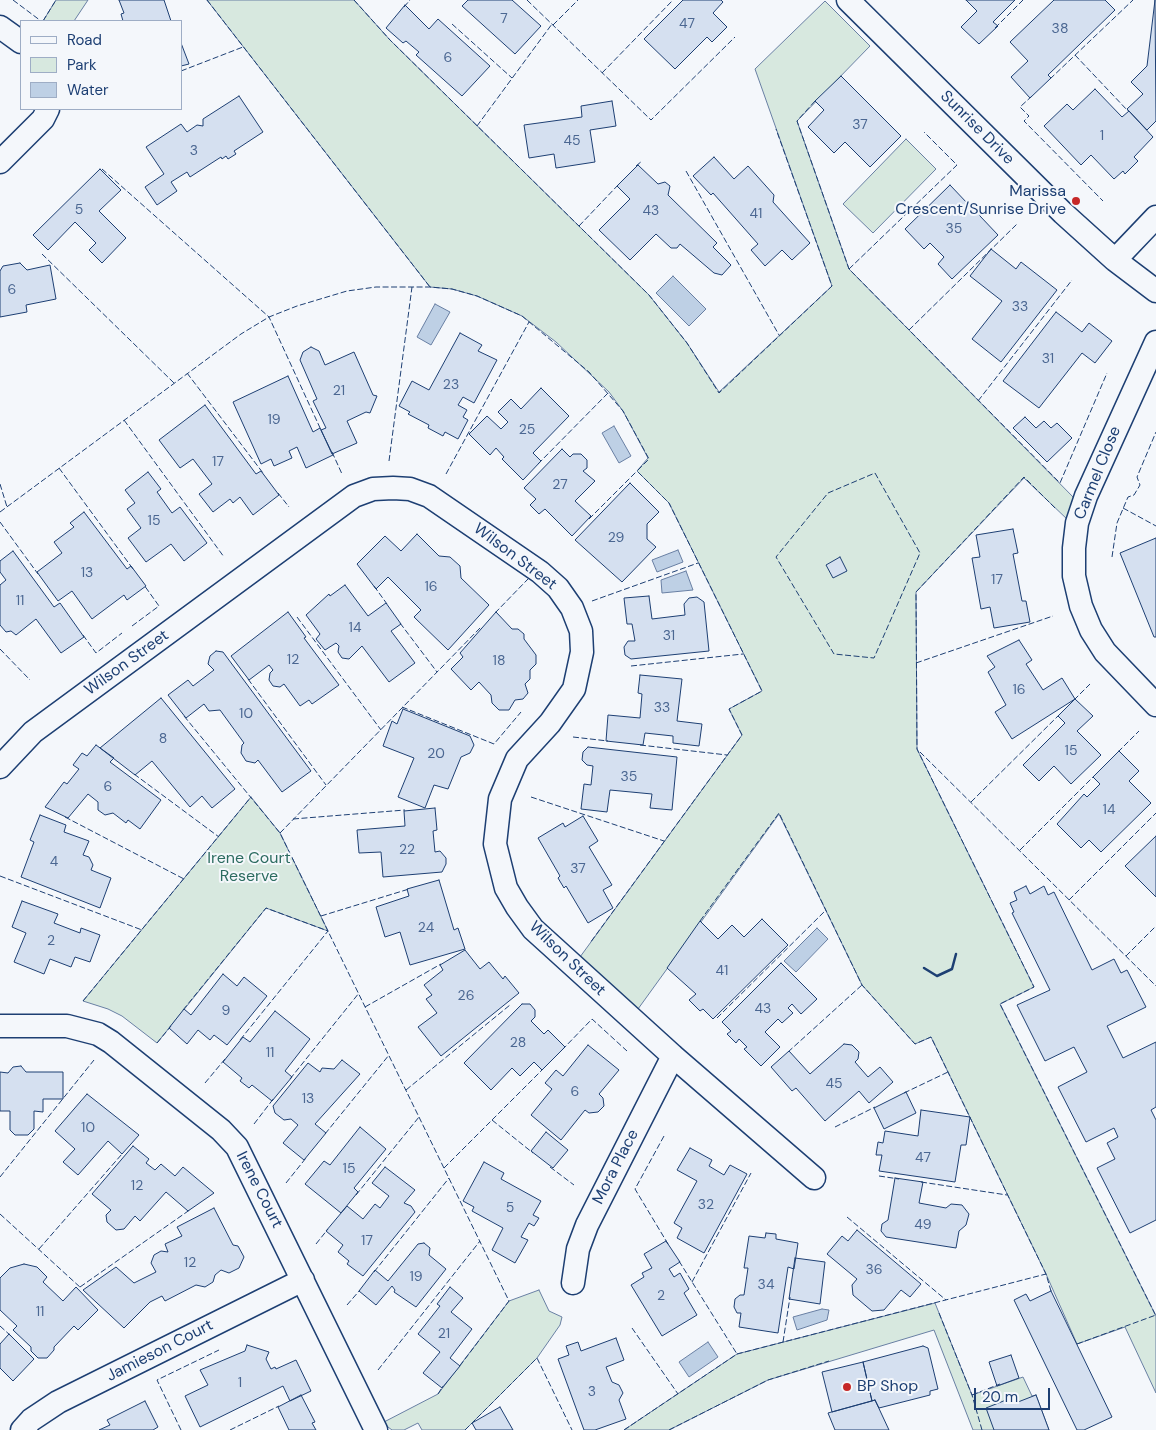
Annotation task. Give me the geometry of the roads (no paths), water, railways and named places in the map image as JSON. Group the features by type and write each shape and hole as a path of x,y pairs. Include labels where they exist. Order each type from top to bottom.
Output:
{"street":[{"name":"Sunrise Drive","path":"848,0 1062,213 1115,260 1156,291"},
{"path":"0,27 20,41"},
{"path":"0,162 43,119 48,110"},
{"path":"1115,260 1156,217"},
{"name":"Carmel Close","path":"1156,342 1086,496 1077,523 1074,557 1074,576 1081,606 1091,630 1105,652 1156,705"},
{"name":"Wilson Street","path":"0,767 33,732 354,496 373,489 393,488 410,489 429,496 540,572 558,588 572,608 581,631 582,652 574,689 550,723 517,759 507,777 496,819 496,844 506,888 517,907 533,928 673,1056 814,1178"},
{"name":"Irene Court","path":"0,1026 67,1026 98,1034 111,1042 221,1130 237,1147 376,1430"},
{"name":"Mora Place","path":"573,1283 578,1249 587,1225 673,1056"},
{"name":"Jamieson Court","path":"22,1430 37,1416 58,1402 303,1280"}],"water":[{"path":"673,276 706,309 689,326 656,293"},
{"path":"435,304 450,312 431,345 417,337"},
{"path":"614,426 631,456 619,463 602,433"},
{"path":"678,550 683,562 657,572 652,560"},
{"path":"686,571 693,590 662,593 661,580"},
{"path":"817,928 828,939 796,972 784,961"},
{"path":"822,1309 829,1310 827,1320 797,1330 793,1317"},
{"path":"708,1342 718,1357 689,1377 679,1362"}],"place":[{"name":"Marissa Crescent/Sunrise Drive","path":"1076,201"},
{"name":"BP Shop","path":"847,1387"}],"park label":[{"name":"Irene Court Reserve","path":"249,868"}]}
